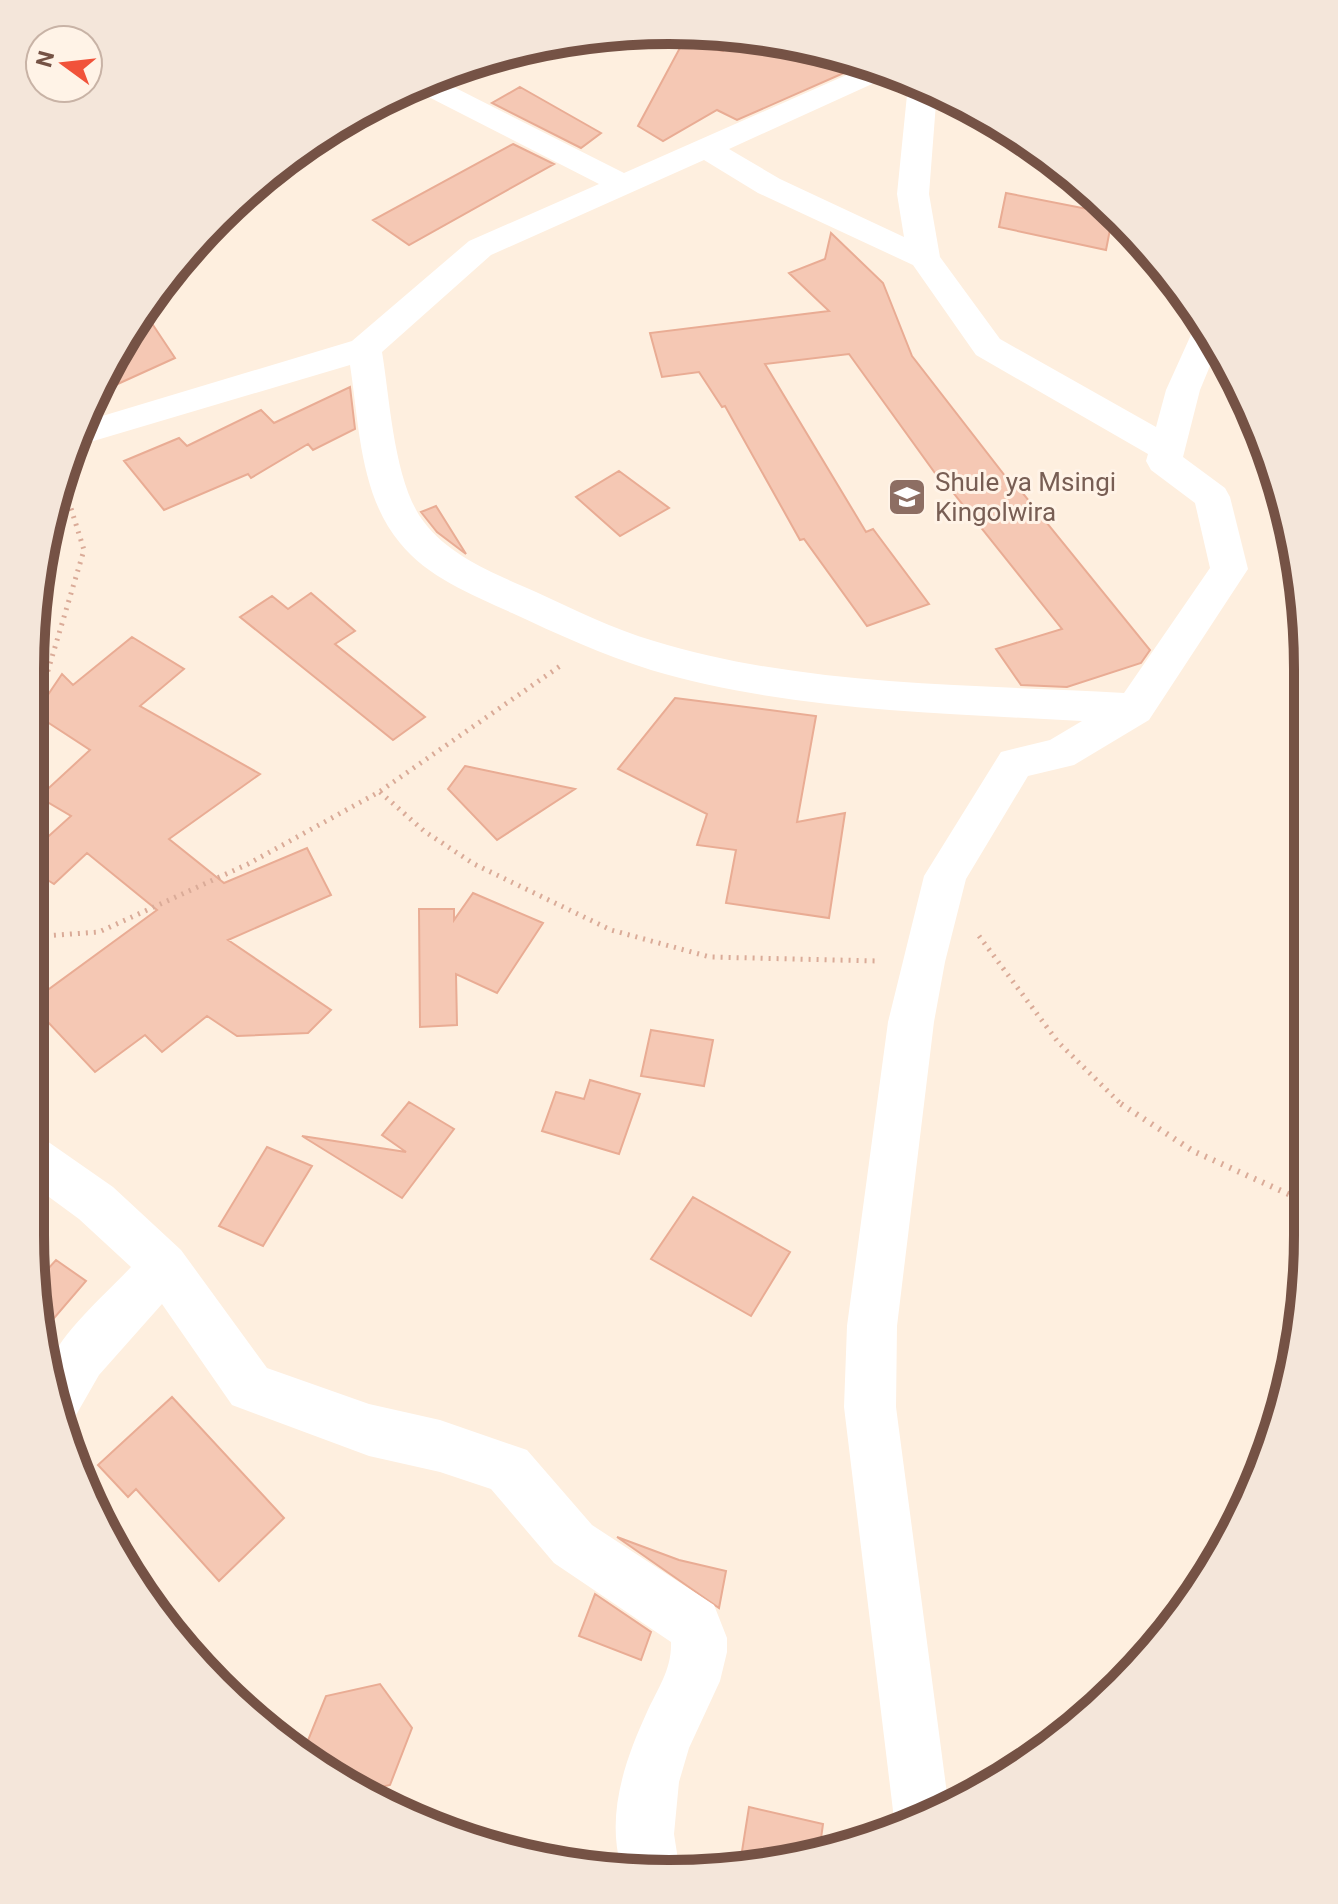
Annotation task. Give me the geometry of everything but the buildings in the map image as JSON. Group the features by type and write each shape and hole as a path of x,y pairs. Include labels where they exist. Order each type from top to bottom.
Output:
{"street":[{"path":"91,432 364,349 480,248 708,150 835,88 867,76"},
{"path":"436,90 539,139 626,186"},
{"path":"922,98 913,194 924,258 988,347 1167,449"},
{"path":"708,150 780,191 924,258"},
{"path":"920,1807 870,1407 869,1371 911,1022 945,876 1015,763 1060,754 1135,709 1229,569 1212,497 1164,461 1183,390 1202,344"},
{"path":"364,349 379,435 407,527 441,557 484,583 549,614 672,661 790,686 1135,709"},
{"path":"44,1166 96,1203 164,1266 250,1387 369,1430 440,1446 508,1469 573,1544 694,1625 700,1637 699,1657 664,1737 648,1794 645,1839 649,1860"},
{"path":"63,1389 81,1358 164,1266"}],"path":[{"path":"44,685 84,550 68,498"},
{"path":"44,936 99,932 248,864 379,792 565,663"},
{"path":"379,792 424,831 474,864 611,930 710,957 923,962"},
{"path":"945,876 1001,971 1087,1074 1153,1128 1199,1155 1294,1197"}],"place":[{"name":"Shule ya Msingi Kingolwira","path":"907,497"}]}
